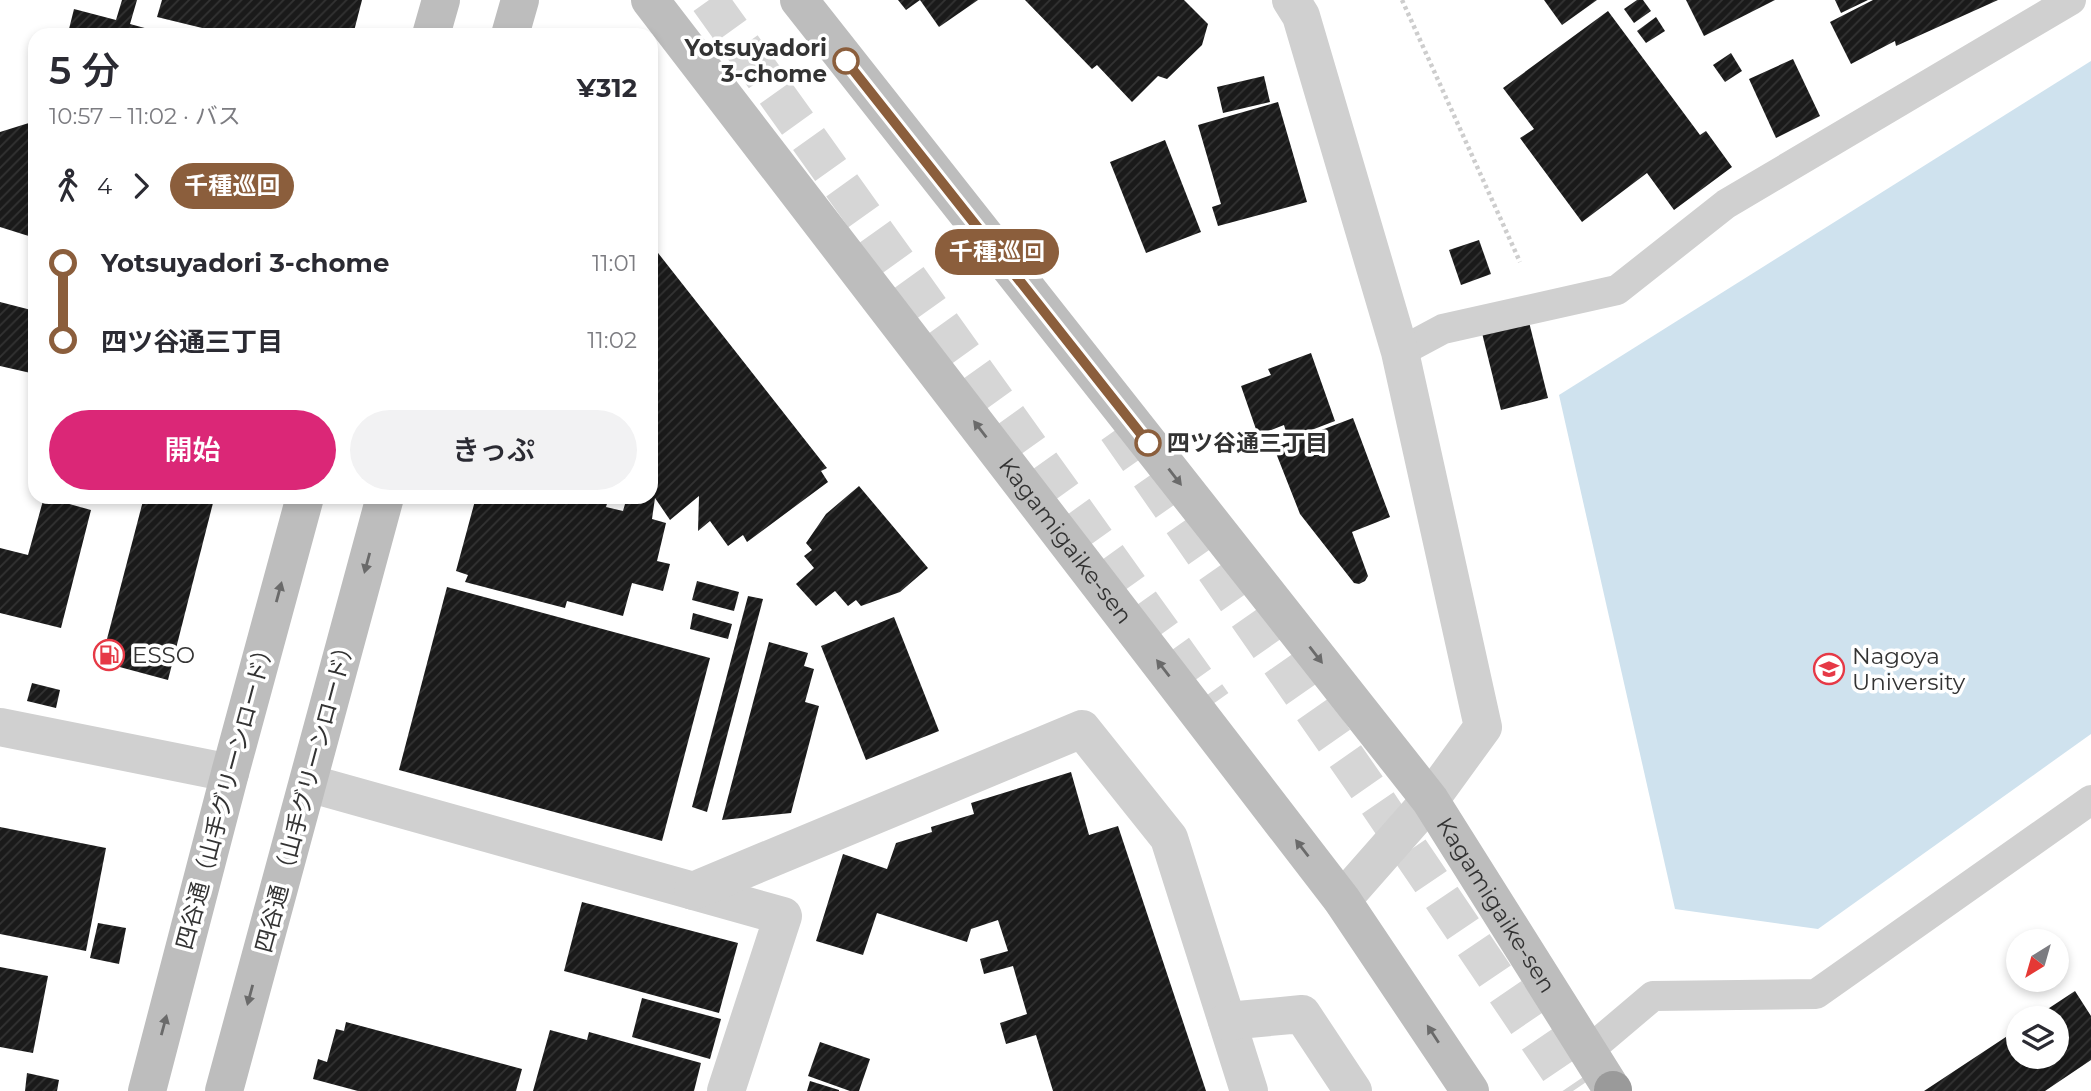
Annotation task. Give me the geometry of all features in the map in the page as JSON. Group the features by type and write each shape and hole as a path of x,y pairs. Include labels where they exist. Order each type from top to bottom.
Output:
{"street":[{"path":"433,28 441,0"},
{"path":"512,28 520,0"},
{"name":"Kagamigaike-sen","path":"650,0 1342,900 1470,1091"},
{"name":"Kagamigaike-sen","path":"799,0 1430,800 1613,1091"},
{"path":"1291,0 1301,16 1400,352 1483,727 1430,800 1342,900"},
{"name":"四谷通（山手グリーンロード）","path":"147,1091 303,504"},
{"name":"四谷通 （山手グリーンロード）","path":"224,1091 383,504"},
{"path":"0,727 230,773"},
{"path":"692,891 1082,729 1169,838 1249,1091"},
{"path":"307,783 783,916 726,1091"},
{"path":"1227,1021 1302,1014 1353,1091"}],"lane":[{"path":"1400,352 1443,329 1617,290 1726,204 2071,0"},
{"path":"1588,1051 1653,996 1816,994 2091,800"}],"path":[{"path":"1402,0 1520,261"}],"water":[{"path":"2091,61 2091,734 1818,929 1675,909 1559,395"}],"building":[{"path":"122,0 137,0 130,24 145,28 69,28 74,9 116,20"},
{"path":"162,0 362,0 355,28 202,28 157,17"},
{"path":"898,0 920,0 906,10"},
{"path":"920,0 978,0 939,27"},
{"path":"1025,0 1184,0 1208,24 1202,45 1167,79 1158,76 1132,102 1097,65 1092,69"},
{"path":"1544,0 1597,0 1562,25"},
{"path":"1637,0 1643,0 1651,11 1634,23 1624,9"},
{"path":"1686,0 1775,0 1704,36"},
{"path":"1835,0 1868,0 1841,13"},
{"path":"1873,0 1998,0 1896,46 1895,41 1851,64 1830,22"},
{"path":"1608,11 1700,135 1706,131 1732,167 1674,210 1647,173 1582,222 1520,138 1534,129 1503,88"},
{"path":"1656,17 1665,31 1646,43 1637,31"},
{"path":"1731,53 1742,71 1725,82 1713,65"},
{"path":"1793,59 1820,116 1776,138 1749,79"},
{"path":"1264,76 1270,102 1223,113 1217,87"},
{"path":"1278,102 1307,202 1218,226 1212,207 1221,204 1198,125"},
{"path":"28,123 28,236 0,227 0,132"},
{"path":"1165,140 1201,232 1146,253 1110,162"},
{"path":"1479,240 1491,274 1461,285 1449,250"},
{"path":"658,253 827,468 821,471 828,482 747,542 743,535 728,546 710,521 698,531 699,496 670,520 658,502"},
{"path":"0,302 28,309 28,372 0,366"},
{"path":"1528,318 1548,398 1501,410 1481,329"},
{"path":"1311,353 1335,421 1288,439 1284,425 1258,435 1241,386 1271,375 1268,369"},
{"path":"1353,418 1390,517 1352,532 1368,576 1359,584 1354,583 1300,514 1274,448"},
{"path":"859,486 928,568 900,592 861,606 856,600 848,606 835,591 816,606 796,584 814,568 804,556 812,550 806,543 826,514"},
{"path":"42,504 69,504 91,510 61,628 0,613 0,548 28,555"},
{"path":"142,504 213,504 168,680 101,662"},
{"path":"474,504 607,504 606,507 623,511 625,504 654,504 652,519 666,523 657,561 670,564 663,591 632,583 623,616 567,601 565,608 465,582 468,575 456,571"},
{"path":"697,581 739,592 734,611 692,600"},
{"path":"447,587 710,658 662,841 399,770"},
{"path":"748,596 763,599 707,812 692,807"},
{"path":"693,613 732,624 728,639 690,629"},
{"path":"894,617 939,731 866,760 821,646"},
{"path":"769,642 808,653 804,666 814,669 805,702 819,706 791,813 722,820"},
{"path":"32,683 60,690 56,708 27,701"},
{"path":"1071,772 1089,835 1118,826 1206,1091 1053,1091 1036,1035 1006,1044 1000,1023 1027,1014 1013,966 984,974 980,959 1008,951 998,920 971,929 967,942 877,913 863,955 816,941 843,854 887,869 896,843 932,832 931,827 974,814 971,803"},
{"path":"0,827 106,848 86,951 0,934"},
{"path":"582,902 738,943 719,1013 564,971"},
{"path":"98,923 126,928 119,964 90,958"},
{"path":"0,967 48,976 33,1053 0,1047"},
{"path":"2075,991 2091,1016 2091,1060 2045,1091 1924,1091 2006,1037 2006,1069 2069,1069 2069,1006 2052,1006"},
{"path":"642,998 721,1019 710,1059 632,1037"},
{"path":"346,1022 522,1069 516,1091 358,1091 313,1079 318,1059 327,1062 336,1029 344,1031"},
{"path":"550,1030 587,1040 589,1032 701,1063 694,1091 533,1091"},
{"path":"820,1042 870,1059 859,1091 850,1091 808,1076"},
{"path":"27,1073 59,1080 57,1091 25,1091"},
{"path":"810,1081 839,1090 839,1091 807,1091"}],"tunnel":[{"path":"709,0 1213,704"},
{"path":"1117,429 1369,790 1573,1091"}],"bus line":[{"name":"千種巡回","path":"846,61 1148,443"}],"place":[{"name":"Yotsuyadori 3-chome","path":"846,61"},
{"name":"四ツ谷通三丁目","path":"1148,443"},
{"name":"ESSO","path":"109,655"},
{"name":"Nagoya University","path":"1829,669"}]}
